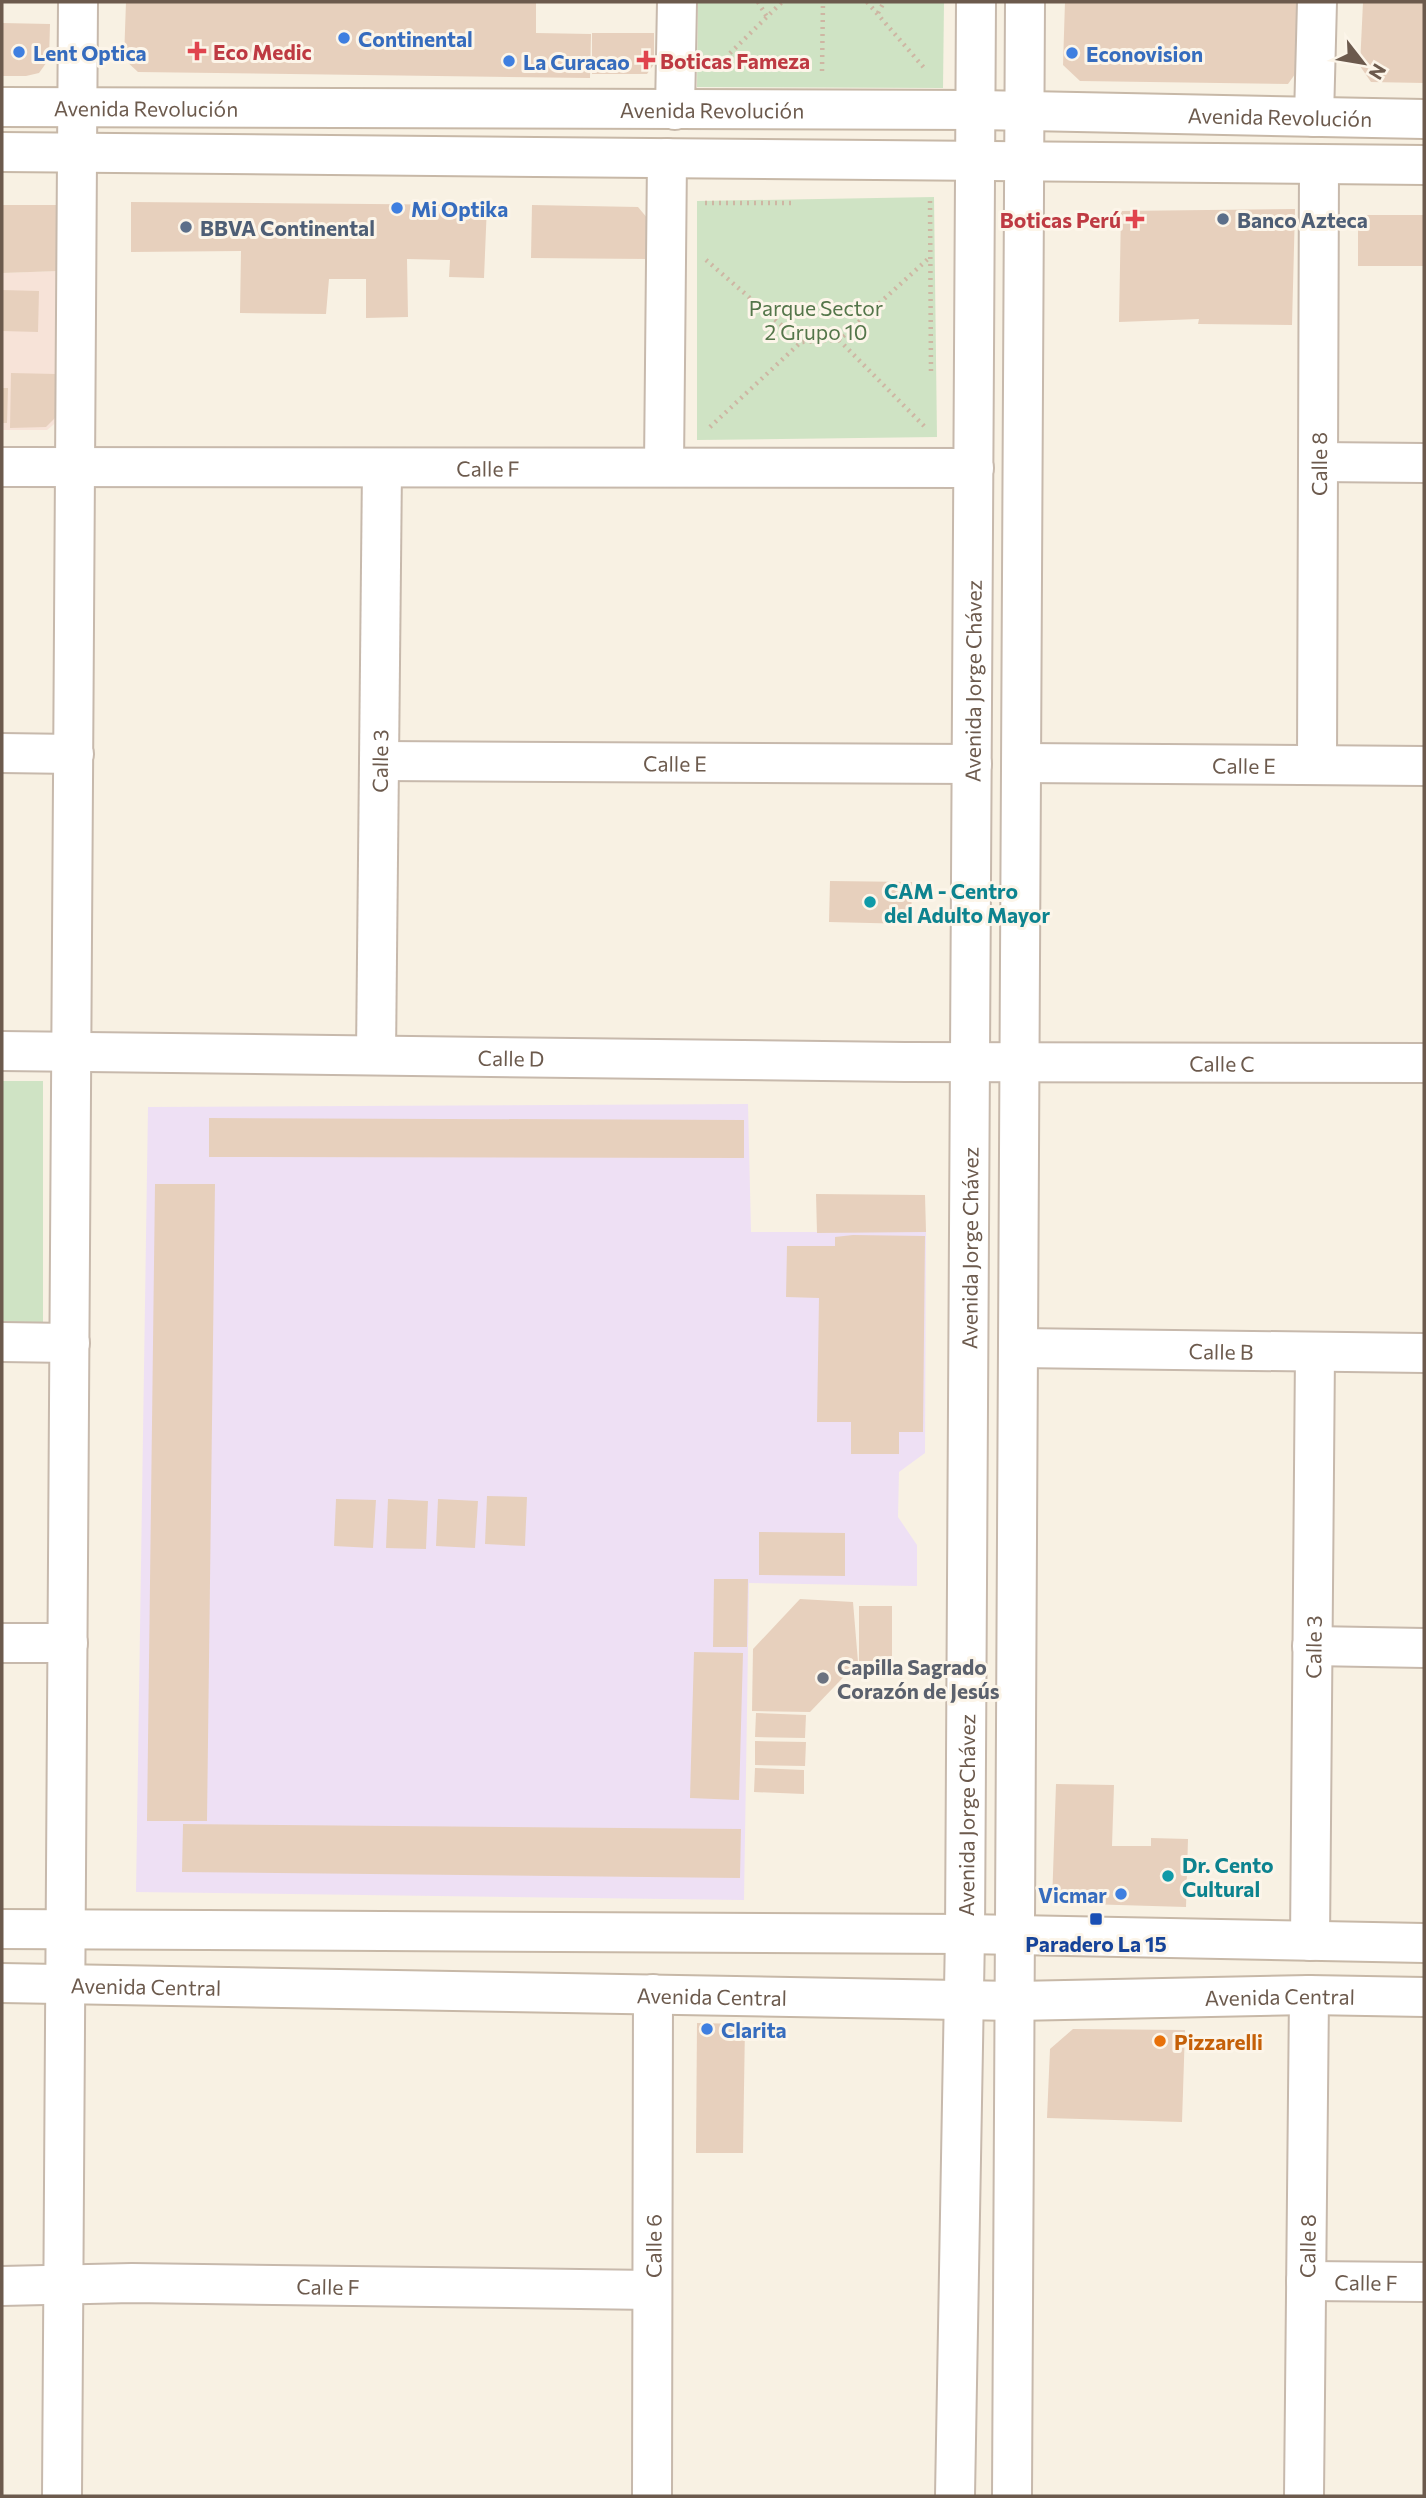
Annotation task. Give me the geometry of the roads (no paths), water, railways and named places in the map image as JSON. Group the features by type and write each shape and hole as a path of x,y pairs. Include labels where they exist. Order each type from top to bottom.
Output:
{"street":[{"path":"62,2496 78,2"},
{"path":"675,97 677,2"},
{"name":"Avenida Jorge Chávez","path":"954,2496 961,1999 965,1934 976,2"},
{"path":"1012,2496 1025,2"},
{"path":"1314,117 1318,2"},
{"name":"Avenida Revolución","path":"2,107 675,97 976,97 1024,111 1424,119"},
{"path":"2,152 1424,165"},
{"path":"664,467 667,158"},
{"name":"Calle 8","path":"1317,765 1319,164"},
{"path":"1318,462 1424,463"},
{"name":"Calle F","path":"2,467 974,468"},
{"name":"Calle 3","path":"376,1055 382,468"},
{"path":"2,754 74,754"},
{"name":"Calle E","path":"379,761 972,764"},
{"name":"Calle E","path":"1022,763 1424,766"},
{"name":"Calle D","path":"2,1051 1020,1063"},
{"name":"Calle C","path":"1020,1063 1424,1063"},
{"path":"2,1342 70,1343"},
{"name":"Calle B","path":"1018,1348 1424,1353"},
{"name":"Calle 3","path":"1310,1941 1315,1352"},
{"path":"2,1643 68,1643"},
{"path":"1312,1646 1424,1648"},
{"path":"2,1928 965,1934 1424,1943"},
{"name":"Avenida Central","path":"2,1983 65,1982 1015,2001 1309,1995 1424,1997"},
{"name":"Calle 6","path":"652,2496 653,1994"},
{"name":"Calle 8","path":"1304,2496 1309,1995"},
{"name":"Calle F","path":"1306,2281 1424,2282"},
{"name":"Calle F","path":"2,2286 64,2287 132,2283 652,2290"}],"place":[{"name":"Continental","path":"344,38"},
{"name":"Eco Medic","path":"197,51"},
{"name":"Lent Optica","path":"19,52"},
{"name":"Econovision","path":"1072,53"},
{"name":"Boticas Fameza","path":"646,60"},
{"name":"La Curacao","path":"509,61"},
{"name":"Mi Optika","path":"397,208"},
{"name":"Boticas Perú","path":"1135,219"},
{"name":"Banco Azteca","path":"1223,219"},
{"name":"BBVA Continental","path":"186,227"},
{"name":"CAM - Centro del Adulto Mayor","path":"870,902"},
{"name":"Capilla Sagrado Corazón de Jesús","path":"823,1678"},
{"name":"Dr. Cento Cultural","path":"1168,1876"},
{"name":"Vicmar","path":"1121,1894"},
{"name":"Paradero La 15","path":"1096,1919"},
{"name":"Clarita","path":"707,2029"},
{"name":"Pizzarelli","path":"1160,2041"}],"park label":[{"name":"Parque Sector 2 Grupo 10","path":"816,319"}]}
